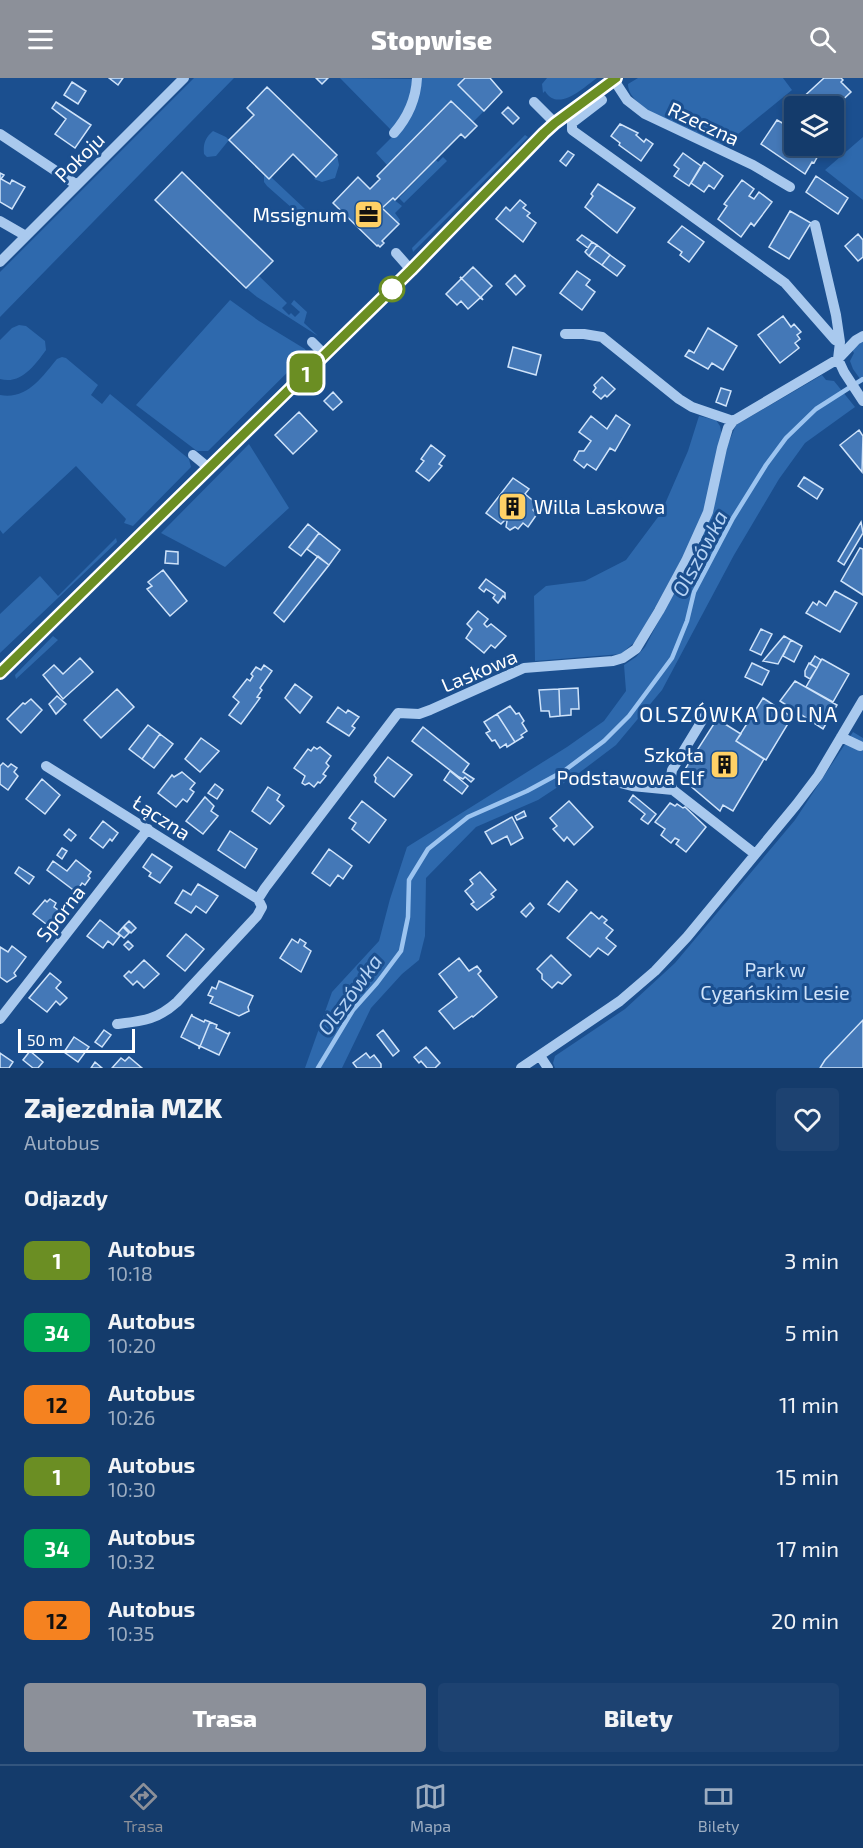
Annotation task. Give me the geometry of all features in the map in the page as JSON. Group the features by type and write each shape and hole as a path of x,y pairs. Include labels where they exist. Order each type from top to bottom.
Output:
{"street":[{"name":"Pokoju","path":"0,262 184,78"},
{"path":"394,133 409,111 415,94 417,78"},
{"path":"0,673 411,270 555,123 615,79"},
{"name":"Rzeczna","path":"615,79 627,100 645,114 753,165 790,187"},
{"path":"602,100 572,123 572,130 785,283 840,342"},
{"path":"534,102 555,123"},
{"path":"0,134 77,185"},
{"path":"0,221 27,236"},
{"path":"815,225 836,315 840,342 838,359 863,401"},
{"path":"396,253 411,270"},
{"path":"565,334 602,337 679,399 692,407 733,421 838,359 863,336"},
{"path":"312,342 325,355"},
{"name":"Laskowa","path":"117,1024 155,1018 177,1002 257,916 262,907 258,899 265,888 398,713 419,714 524,668 612,661 623,658 636,649 669,594 705,520 728,428 733,421"},
{"path":"193,455 210,469"},
{"path":"521,1068 620,1001 655,971 687,937 818,776 863,700"},
{"path":"672,790 670,783 672,770 706,714"},
{"path":"841,737 860,746"},
{"name":"Łączna","path":"46,766 258,899"},
{"path":"620,783 672,790 755,854"},
{"name":"Sporna","path":"0,1019 148,829"},
{"path":"540,1056 548,1068"}],"green space":[{"path":"194,78 234,78 0,317 0,272"},
{"path":"340,78 412,79 412,97 392,131"},
{"path":"422,78 462,78 457,85 484,111 473,122 451,100 387,165 376,153 395,134"},
{"path":"547,78 597,78 571,96 557,100 545,91 543,93 542,84"},
{"path":"638,78 783,78 792,90 722,145 652,113 639,104 631,94 628,84"},
{"path":"213,131 229,140 216,156 207,157 204,154 204,144"},
{"path":"525,135 528,137 413,252 412,248"},
{"path":"863,137 863,200 825,170 844,156"},
{"path":"337,155 339,165 335,178 322,182 314,179"},
{"path":"443,157 447,161 404,203 399,198 436,160 438,162"},
{"path":"264,174 271,177 305,209 301,216 267,186 264,182"},
{"path":"393,199 402,206 395,213 400,220 399,223 383,208"},
{"path":"259,276 287,303 282,308 289,315 291,313 295,317 300,312 291,304 294,300 307,312 304,323 318,336 246,288"},
{"path":"230,300 305,349 307,353 208,451 197,451 136,405"},
{"path":"19,325 26,326 45,341 46,350 21,376 8,380 0,379 0,340 12,328"},
{"path":"863,341 863,383 850,361 854,353 852,350"},
{"path":"62,357 98,385 91,395 102,404 110,394 189,459 191,467 133,526 124,523 126,519 76,466 3,534 0,530 0,395 10,396 26,391 57,359"},
{"path":"822,375 826,380 834,381 855,407 805,443 779,479 734,555 662,690 616,745 538,800 476,827 426,878 425,936 419,960 402,974 371,1008 342,1068 305,1068 332,992 379,941 407,847 567,747 604,721 626,691 624,665 645,647 689,563 736,425"},
{"path":"699,416 716,420 722,435 705,511 689,546 637,640 621,654 535,661 534,596 546,586 585,581 626,560 661,513 688,451"},
{"path":"249,444 289,508 225,567 161,533"},
{"path":"116,538 117,542 0,653 0,614 40,576 58,596"},
{"path":"53,636 58,640 16,679 15,675"},
{"name":"Park w Cygańskim Lesie","path":"853,732 863,738 863,1068 555,1068 553,1063 555,1056 625,1009 675,963 795,820"}],"building":[{"path":"109,78 123,78 118,85"},
{"path":"316,78 328,78 322,84"},
{"path":"465,78 490,78 502,92 484,111 458,85"},
{"path":"824,78 841,78 843,80 841,82 851,92 844,99 844,96 804,96"},
{"path":"72,82 86,91 78,104 64,95"},
{"path":"267,87 337,155 316,177 293,154 269,179 229,140 254,115 247,108"},
{"path":"451,101 477,126 465,138 461,134 395,200 393,198 382,208 399,224 382,241 384,243 380,247 377,246 333,203 358,177 370,189 380,179 377,176"},
{"path":"56,102 91,125 75,148 55,134 66,119 52,108"},
{"path":"508,107 519,118 513,124 502,113"},
{"path":"777,120 784,124 784,156 818,156 805,174 761,144"},
{"path":"620,124 638,133 636,135 644,142 646,139 653,144 641,161 611,136"},
{"path":"568,151 574,155 566,166 560,161"},
{"path":"683,153 701,166 689,186 674,176 679,169 674,165"},
{"path":"704,162 723,176 714,189 709,185 704,192 691,183"},
{"path":"182,172 273,261 246,288 155,200"},
{"path":"0,173 4,175 1,179 10,184 12,180 25,187 12,209 0,202"},
{"path":"816,176 848,198 838,214 806,192"},
{"path":"742,180 754,189 749,196 754,199 759,192 772,202 754,226 751,223 741,237 718,219 727,206 724,204"},
{"path":"598,184 635,208 617,233 585,207"},
{"path":"520,200 526,205 523,208 530,213 527,216 536,223 523,242 496,219 506,207 510,211"},
{"path":"790,211 811,223 789,259 769,247"},
{"path":"682,226 704,242 689,262 680,255 682,252 668,242"},
{"path":"858,234 863,240 863,257 858,261 845,246"},
{"path":"582,235 592,242 588,248 577,240"},
{"path":"592,242 597,245 589,256 585,252"},
{"path":"597,245 610,255 602,265 589,256"},
{"path":"610,255 625,266 617,276 602,265"},
{"path":"473,267 492,286 481,297 483,300 460,277 462,278"},
{"path":"577,271 590,280 586,285 595,292 582,310 560,293"},
{"path":"515,275 525,286 516,295 506,284"},
{"path":"460,277 483,300 480,298 468,309 461,301 457,305 446,294 461,279"},
{"path":"783,316 791,327 794,324 801,332 797,335 800,339 795,343 799,348 780,363 758,335"},
{"path":"708,328 737,346 723,370 712,363 708,369 685,356 689,350 694,353"},
{"path":"513,347 541,355 536,375 508,367"},
{"path":"602,377 615,389 607,397 605,395 601,399 593,392 596,388 594,385"},
{"path":"721,388 731,391 726,406 716,402"},
{"path":"333,392 342,402 333,410 324,401"},
{"path":"299,412 317,431 293,454 275,435"},
{"path":"616,415 630,425 615,451 610,448 596,470 587,464 584,468 574,460 579,451 584,451 591,441 579,432 591,416 607,429"},
{"path":"859,430 863,436 862,472 840,445"},
{"path":"431,445 445,456 439,464 442,466 429,481 416,471 424,461 421,459"},
{"path":"804,477 823,489 817,499 798,486"},
{"name":"Willa Laskowa","path":"513,478 529,489 525,494 537,504 533,510 537,514 528,527 523,523 518,529 515,527 510,530 506,527 507,521 501,524 486,513"},
{"path":"861,522 863,533 844,565 838,561"},
{"path":"308,524 319,533 301,556 289,547"},
{"path":"319,533 340,550 329,565 307,549"},
{"path":"860,548 863,549 863,595 841,581"},
{"path":"166,551 178,552 178,564 165,563"},
{"path":"318,556 329,565 284,622 274,613"},
{"path":"163,570 187,601 170,616 147,589 152,586 148,582"},
{"path":"486,579 505,593 505,598 503,596 498,603 493,598 495,595 486,589 484,592 479,588"},
{"path":"835,591 857,603 840,632 806,613 813,602 817,605 819,601 826,606"},
{"path":"478,611 488,619 484,624 487,627 491,624 506,636 495,648 491,645 484,653 466,638 472,629 467,624"},
{"path":"761,629 772,634 761,655 750,650"},
{"path":"784,636 791,640 778,664 763,661"},
{"path":"791,640 802,646 794,662 783,656"},
{"path":"815,656 821,660 817,668 810,664"},
{"path":"80,658 93,672 63,699 43,675 54,665 63,674"},
{"path":"822,659 849,674 833,702 806,687"},
{"path":"752,663 769,671 762,685 745,677"},
{"path":"809,663 817,668 810,679 805,676"},
{"path":"264,665 272,671 260,688 262,690 257,697 260,698 241,724 229,715 239,702 233,697 247,679 250,681 253,676 251,674 256,667 261,670"},
{"path":"795,681 837,705 823,729 780,701"},
{"path":"295,684 312,697 300,713 285,698"},
{"path":"578,688 579,709 571,709 571,715 560,716 559,689"},
{"path":"117,689 134,707 101,738 84,720"},
{"path":"559,689 560,716 550,717 549,711 541,711 539,690"},
{"path":"57,696 66,704 56,714 49,704"},
{"path":"763,698 792,717 766,760 736,741"},
{"path":"31,699 42,710 21,733 7,719 23,703"},
{"path":"510,706 516,714 519,713 527,731 515,742 497,714"},
{"path":"338,707 346,713 348,710 359,717 352,726 355,728 349,736 327,722"},
{"path":"497,714 515,742 507,747 506,744 500,748 495,740 492,741 486,733 490,731 484,722"},
{"name":"Szkoła Podstawowa Elf","path":"717,719 741,734 736,741 764,759 733,811 723,805 720,811 680,777"},
{"path":"148,725 160,734 142,759 129,749"},
{"path":"423,727 469,764 463,772 474,779 471,782 465,777 463,779 459,777 412,741"},
{"path":"160,734 173,744 154,768 142,759"},
{"path":"201,738 219,751 200,772 185,759"},
{"path":"314,747 317,749 320,747 331,756 326,763 329,766 323,774 326,776 314,787 309,783 305,785 302,783 305,776 294,768 308,749 311,751"},
{"path":"388,757 412,775 394,797 375,782 374,775"},
{"path":"3,763 8,767 11,764 17,768 14,772 18,776 8,790 0,784 0,766"},
{"path":"450,771 468,786 462,794 444,780"},
{"path":"182,772 195,783 190,789 194,792 187,802 183,799 176,807 158,793 172,775 174,777"},
{"path":"42,779 60,795 45,814 26,799"},
{"path":"215,784 223,790 217,799 208,793"},
{"path":"268,787 280,795 277,800 284,806 270,824 252,811"},
{"path":"633,795 656,814 648,824 641,819 645,814 629,801"},
{"path":"205,797 214,806 211,811 218,816 203,834 186,821"},
{"path":"362,801 386,820 369,843 352,829 356,823 349,818"},
{"path":"569,801 593,827 574,845 567,837 564,841 553,829 557,826 550,818"},
{"path":"670,803 685,807 706,827 686,852 676,844 679,840 675,838 671,843 661,835 665,829 655,822"},
{"path":"524,811 526,816 517,820 515,816"},
{"path":"512,817 523,838 511,845 507,836 492,844 485,832"},
{"path":"103,821 118,833 103,848 90,838"},
{"path":"69,829 76,835 71,841 64,835"},
{"path":"230,831 257,849 245,868 218,850"},
{"path":"62,848 67,851 62,859 57,855"},
{"path":"329,849 352,866 343,879 338,875 330,886 312,873"},
{"path":"152,854 172,867 160,883 149,876 151,873 143,867"},
{"path":"76,860 91,872 85,885 82,883 76,892 47,870 53,861 67,871"},
{"path":"19,867 34,877 29,884 15,873"},
{"path":"480,872 496,890 491,894 494,897 477,910 471,904 474,902 465,891 473,884 470,880"},
{"path":"567,881 577,890 559,912 548,904"},
{"path":"198,884 218,896 206,913 196,906 191,913 175,903 183,890 191,895"},
{"path":"50,899 56,903 54,907 61,912 50,927 33,914 45,900 47,902"},
{"path":"530,903 534,908 526,917 521,912"},
{"path":"591,912 599,919 602,916 607,920 604,923 613,930 606,938 616,946 608,955 598,948 590,957 567,938"},
{"path":"100,920 120,936 113,945 108,941 103,948 87,936"},
{"path":"129,921 136,928 131,933 124,926"},
{"path":"123,927 129,933 124,938 118,933"},
{"path":"186,934 204,949 185,971 167,956"},
{"path":"292,939 298,943 300,939 311,951 301,972 280,958"},
{"path":"128,941 133,946 129,950 124,945"},
{"path":"12,946 26,957 14,973 16,976 7,982 0,977 0,947 8,952"},
{"path":"551,955 571,975 562,984 558,982 552,988 542,979 542,974 537,969"},
{"path":"459,958 469,971 477,966 481,971 478,974 497,997 454,1029 439,1011 457,997 439,974"},
{"path":"144,960 159,974 144,988 137,981 133,985 124,976 129,971 131,973"},
{"path":"50,973 61,982 56,988 67,998 60,1005 56,1001 47,1012 29,998"},
{"path":"219,981 253,996 248,1007 249,1011 239,1016 210,1003 213,997 208,995 212,987 216,989"},
{"path":"192,1014 204,1022 205,1020 210,1022 199,1049 199,1046 181,1037"},
{"path":"863,1020 863,1068 820,1068 825,1060"},
{"path":"210,1022 228,1034 230,1032 219,1055 200,1046"},
{"path":"104,1030 111,1035 102,1047 95,1042"},
{"path":"383,1030 399,1051 393,1056 377,1035"},
{"path":"74,1037 89,1047 78,1062 64,1052"},
{"path":"426,1047 440,1063 435,1068 427,1068 414,1057"},
{"path":"30,1051 43,1062 38,1068 33,1068 23,1060"},
{"path":"0,1053 13,1062 9,1068 0,1068"},
{"path":"366,1053 370,1058 374,1055 381,1064 381,1068 357,1068 353,1063"},
{"path":"129,1057 142,1068 112,1068 121,1058 125,1061"},
{"path":"95,1062 102,1068 91,1068"}],"waterway":[{"name":"Olszówka","path":"318,1068 353,1010 401,951 408,917 409,880 428,849 468,817 527,791 564,771 604,741 629,716 672,658 687,621 694,592 733,518 766,465 786,438 816,409 863,379"}],"bus line":[{"name":"1","path":"0,673 411,270 544,133 616,78"}],"place":[{"name":"Mssignum","path":"368,214"},
{"name":"Willa Laskowa","path":"513,506"},
{"name":"Szkoła Podstawowa Elf","path":"725,765"}],"district":[{"name":"OLSZÓWKA DOLNA","path":"739,713"}]}
